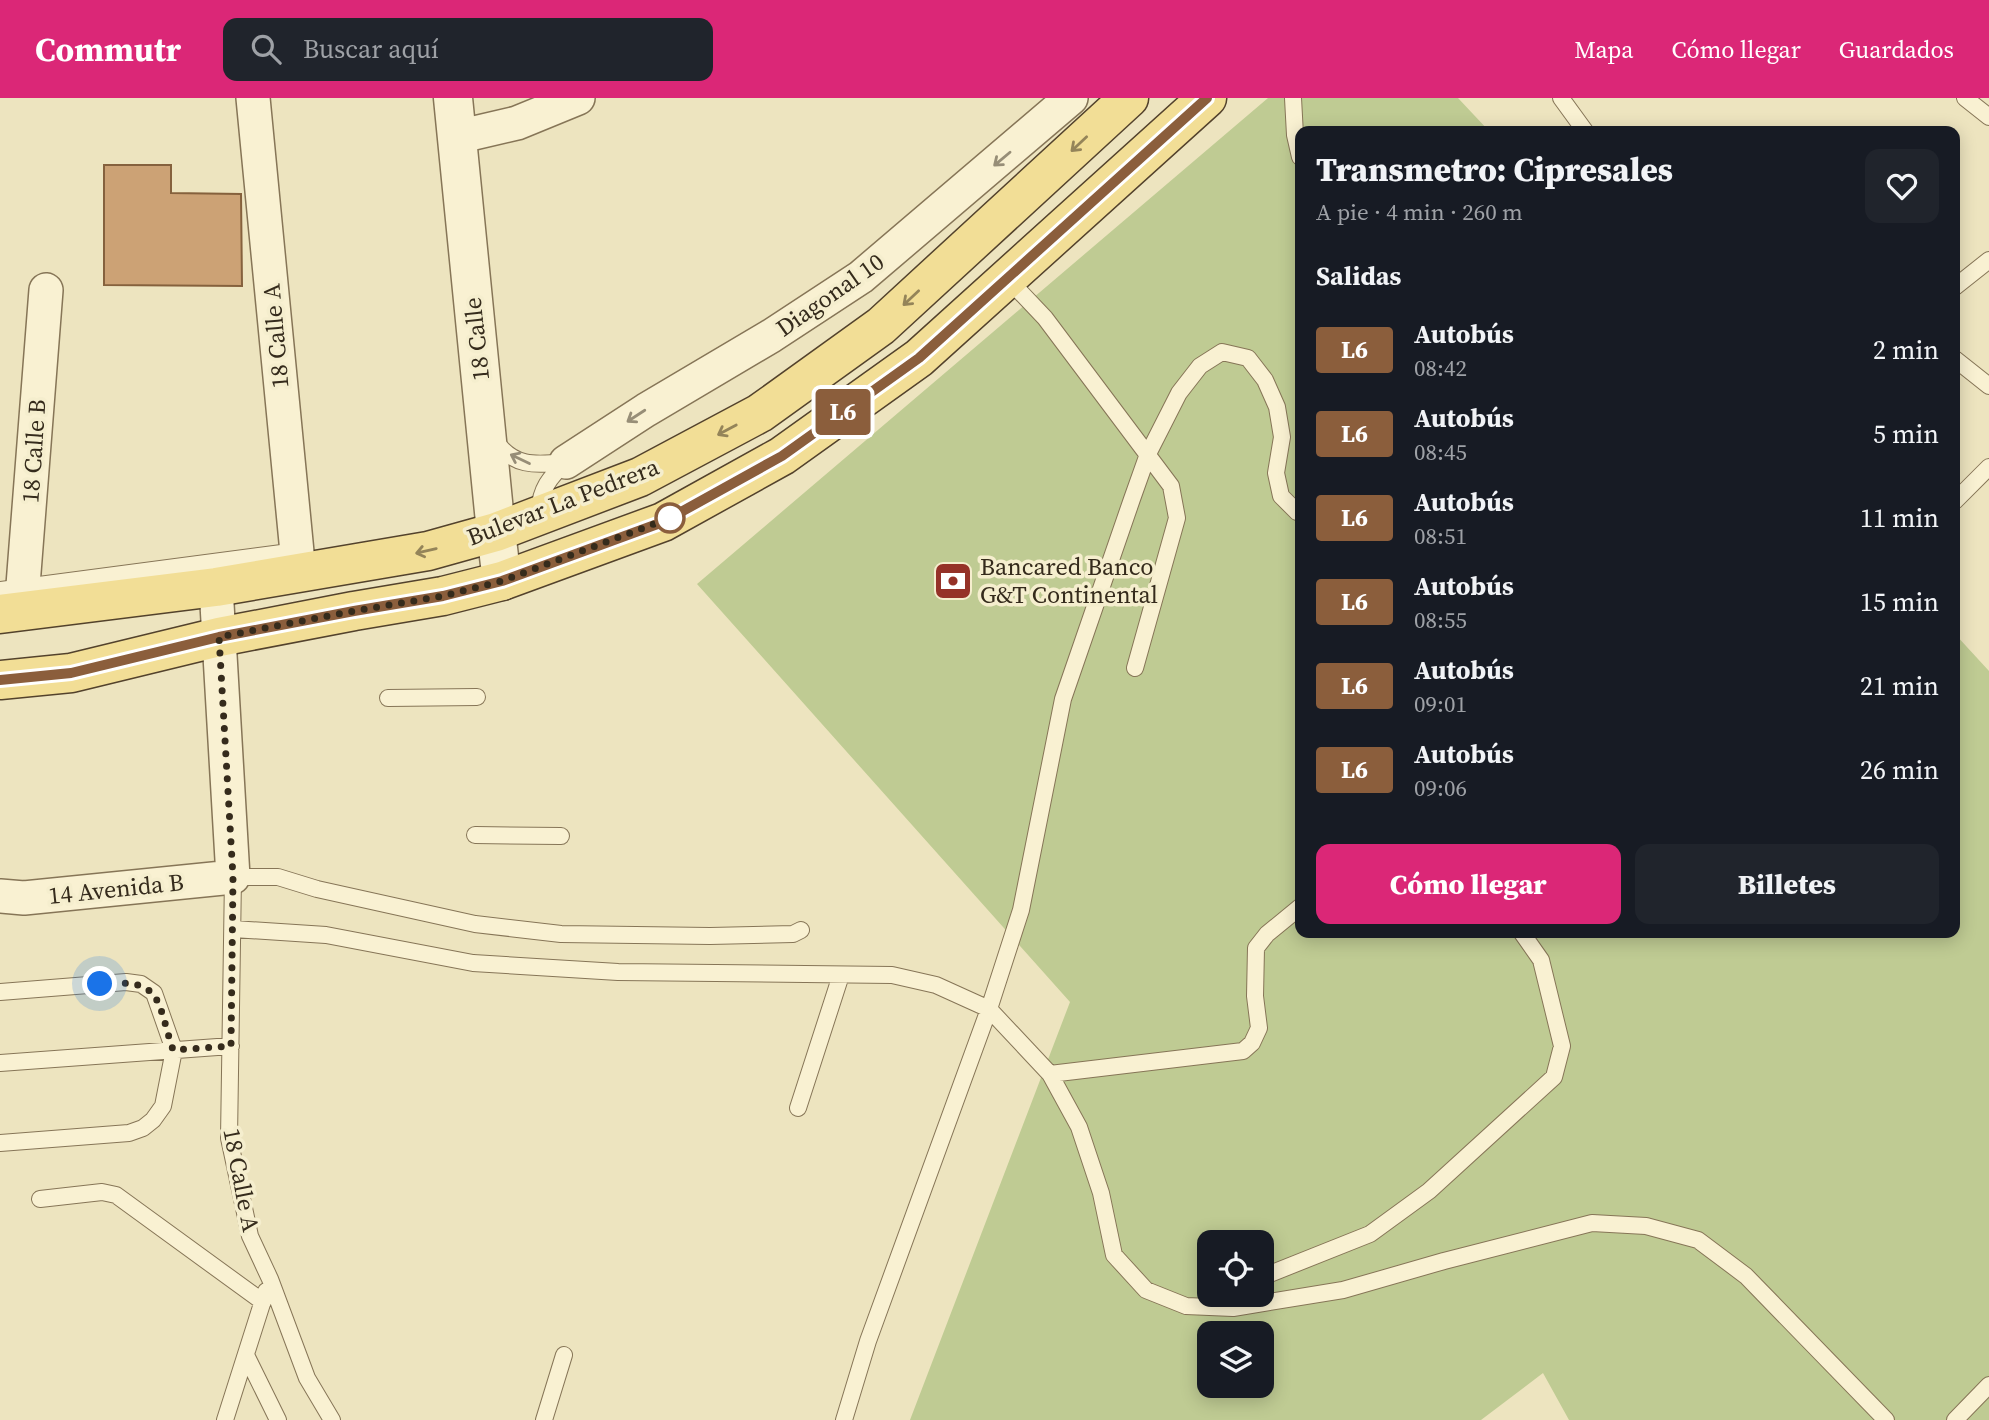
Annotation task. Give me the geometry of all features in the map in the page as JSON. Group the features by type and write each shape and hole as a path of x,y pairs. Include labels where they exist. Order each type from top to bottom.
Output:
{"main road":[{"name":"Bulevar La Pedrera","path":"11,601 216,587 298,562 428,551 496,532 640,477 760,413 881,326 1129,98"},
{"name":"Bulevar La Pedrera","path":"0,680 71,673 219,637 443,596 502,581 663,522 782,456 919,358 1207,98"}],"street":[{"name":"18 Calle A","path":"253,98 298,562"},
{"name":"18 Calle","path":"453,98 502,581"},
{"path":"457,137 517,123 578,98"},
{"name":"Diagonal 10","path":"566,462 646,410 771,336 861,277 1071,98"},
{"name":"18 Calle B","path":"11,601 46,290"},
{"name":"18 Calle A","path":"216,587 233,877"},
{"name":"14 Avenida B","path":"0,896 24,898 233,877"}],"lane":[{"path":"1293,98 1295,135"},
{"path":"1561,98 1582,126"},
{"path":"1965,98 1989,117"},
{"path":"1960,282 1989,260"},
{"path":"1007,278 1045,318 1171,486 1177,518 1135,668"},
{"path":"844,1420 868,1341 989,1009 1021,910 1063,699 1148,454 1179,393 1200,366 1222,352 1248,358 1265,380 1277,407 1282,437 1276,473 1281,496 1295,510"},
{"path":"1960,363 1989,386"},
{"path":"486,427 499,445 527,464 566,462"},
{"path":"539,516 540,499 545,485 566,462"},
{"path":"1960,496 1989,467"},
{"path":"11,601 298,562"},
{"path":"388,698 477,697"},
{"path":"475,835 561,836"},
{"path":"233,877 278,877 317,889 475,924 561,934 710,936 793,934 801,930"},
{"name":"18 Calle A","path":"233,877 229,1138 250,1236 270,1279 307,1378 332,1420"},
{"path":"1050,1074 1243,1051 1252,1043 1259,1028 1255,996 1256,948 1267,934 1295,911"},
{"path":"233,929 327,935 473,962 618,972 892,975 936,985 989,1009 1050,1074 1079,1127 1101,1193 1114,1255 1146,1290 1186,1306 1197,1305"},
{"path":"1274,1272 1370,1234 1429,1191 1554,1077 1562,1046 1541,960 1526,938"},
{"path":"798,1108 841,975"},
{"path":"0,992 125,982 141,984 154,993 173,1050 163,1106 143,1128 129,1133 0,1143"},
{"path":"0,1063 231,1046"},
{"path":"40,1199 102,1192 116,1195 263,1302"},
{"path":"1274,1297 1342,1290 1592,1223 1646,1226 1698,1240 1746,1276 1886,1420"},
{"path":"225,1420 270,1279"},
{"path":"246,1355 278,1420"},
{"path":"544,1420 564,1355"},
{"path":"1955,1420 1989,1385"}],"green space":[{"path":"1268,98 1458,98 1484,126 1295,126 1295,938 1960,938 1960,639 1989,671 1989,1420 1569,1420 1543,1373 1481,1420 910,1420 1070,1002 697,584"}],"building":[{"path":"104,165 171,165 171,193 241,194 242,286 104,285"}],"bus line":[{"name":"L6","path":"0,680 71,673 219,637 443,596 502,581 663,522 782,456 919,358 1207,98"}],"place":[{"name":"Bancared Banco G&T Continental","path":"953,581"}],"route":[{"path":"100,984 141,984 154,993 173,1050 231,1046 233,877 219,637 443,596 502,581 670,518"}]}
